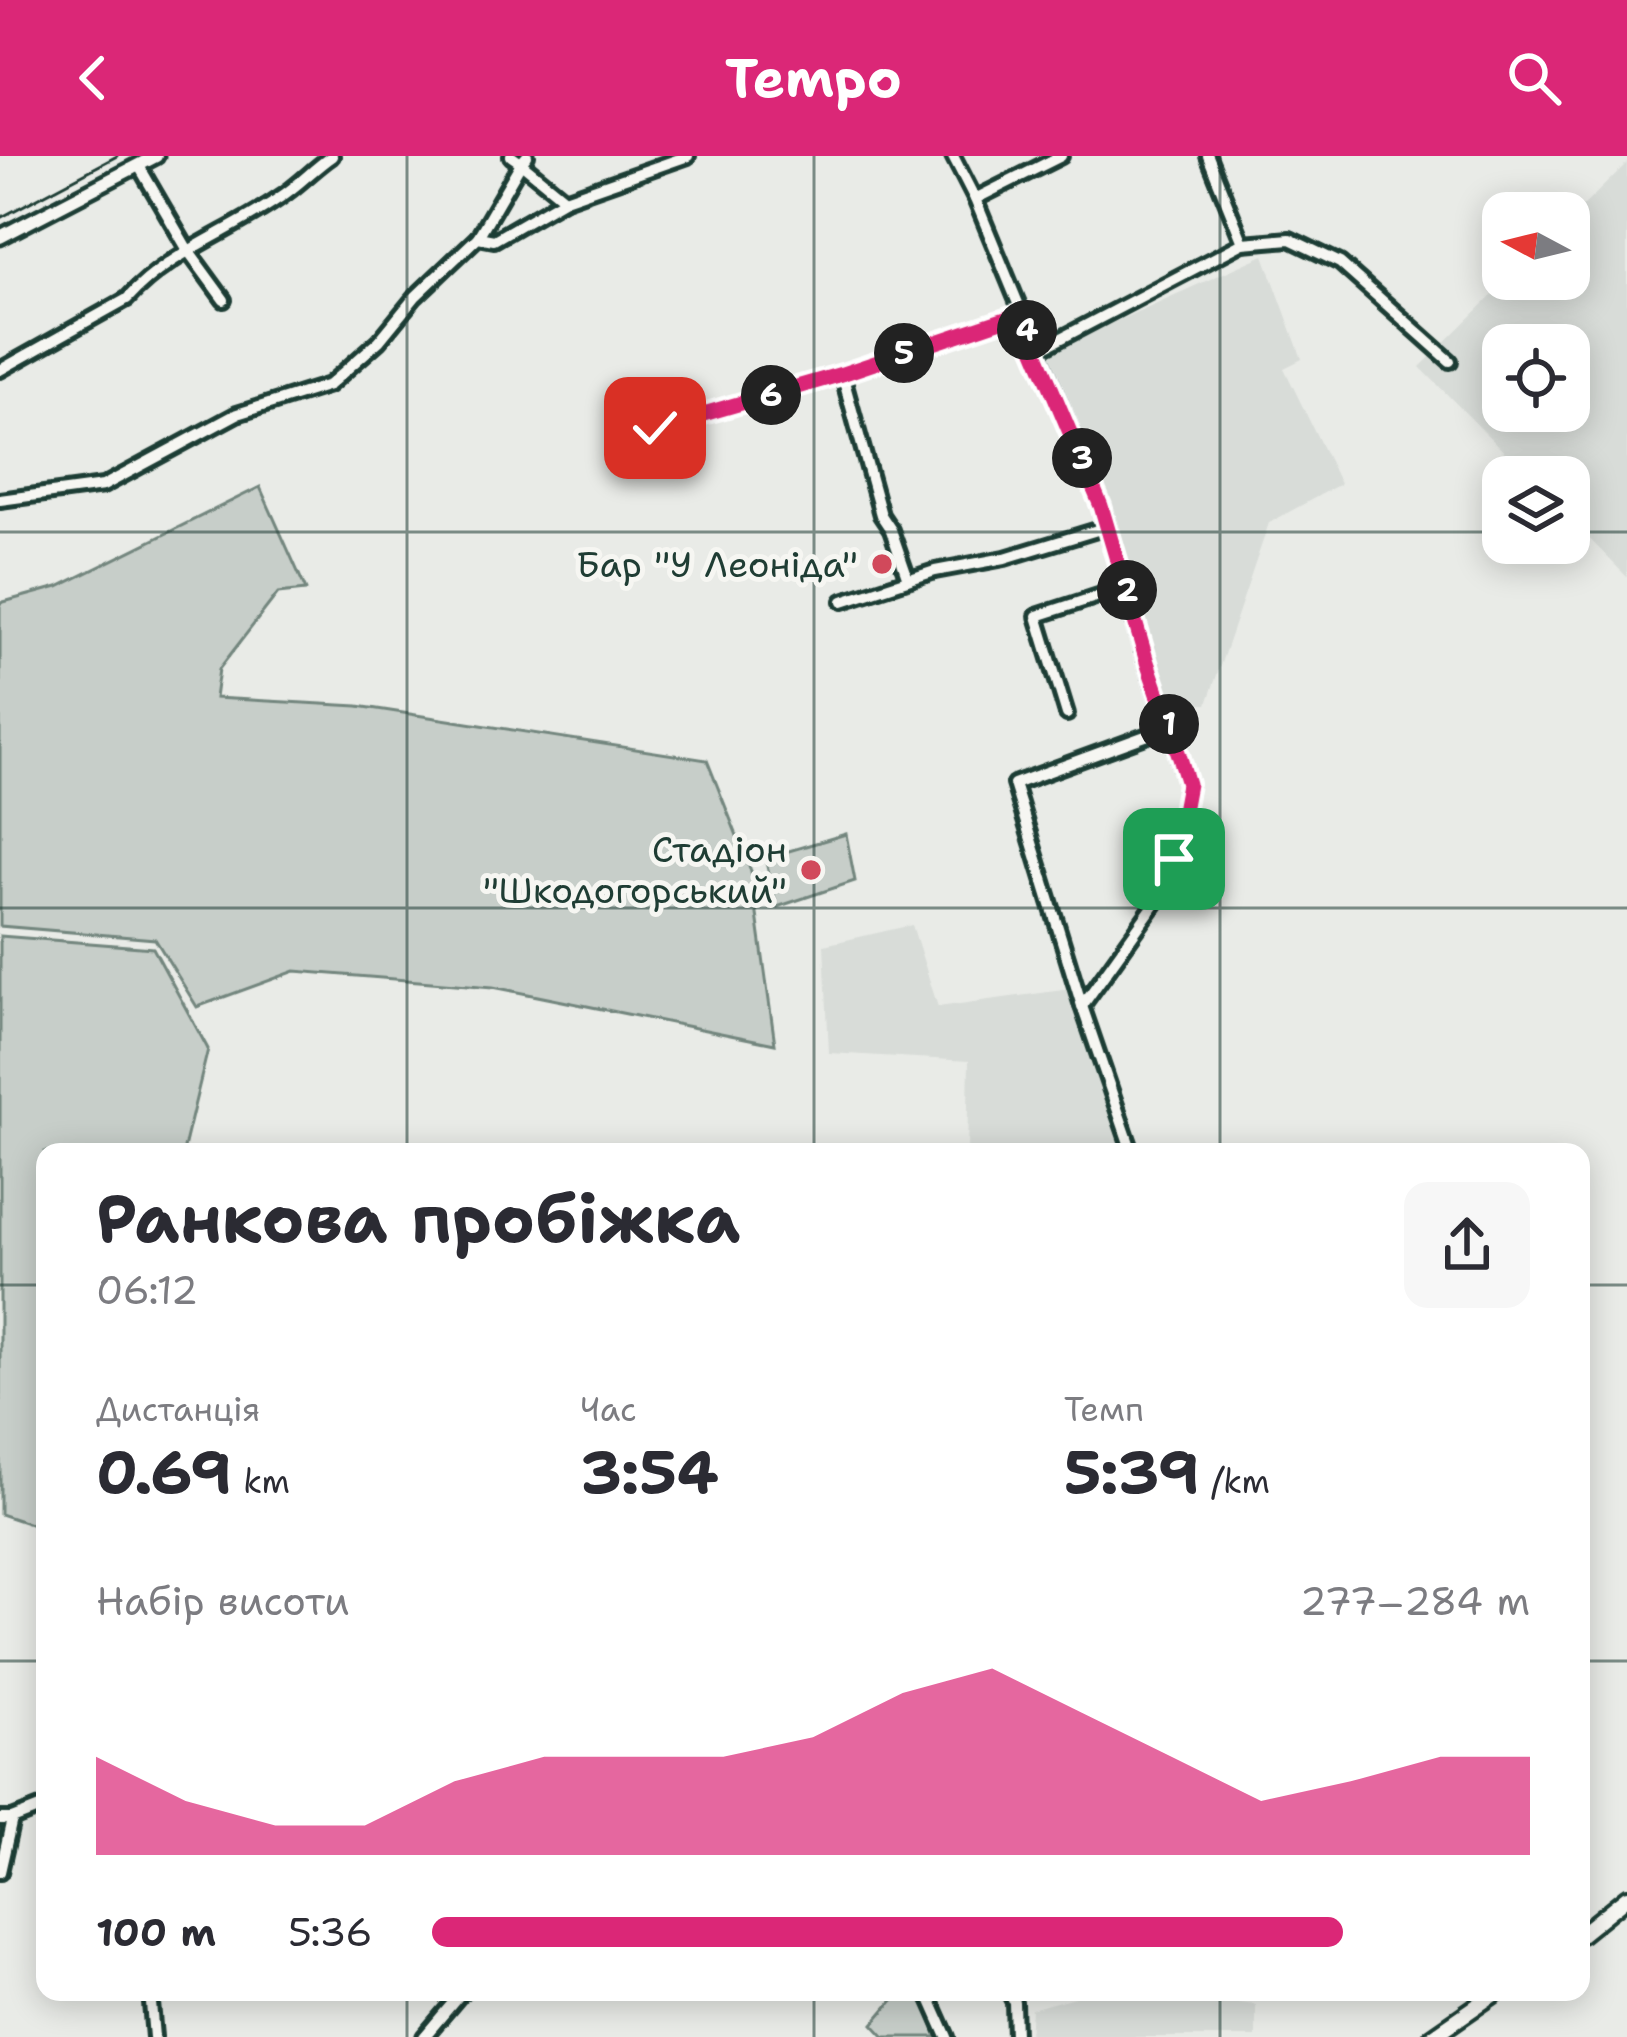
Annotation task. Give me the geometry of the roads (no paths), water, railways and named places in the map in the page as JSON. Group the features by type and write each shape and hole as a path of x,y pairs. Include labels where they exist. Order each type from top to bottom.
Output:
{"main road":[{"path":"1590,1925 1627,1897"},
{"path":"1432,2037 1484,2001"}],"street":[{"path":"0,237 155,156"},
{"path":"0,370 100,316 189,251 284,195 332,156"},
{"path":"478,237 494,240 566,199 688,156"},
{"path":"953,156 1107,527 1188,784 1174,859 1157,901 1082,1006"},
{"path":"974,199 1061,156"},
{"path":"1208,156 1243,243"},
{"path":"0,500 103,485 237,414 329,385 379,341 415,297 478,237 520,158 566,199"},
{"path":"139,166 224,300"},
{"path":"1037,351 1243,243 1290,239 1340,263 1450,362"},
{"path":"655,428 842,374 1020,314"},
{"path":"842,374 881,515 908,579"},
{"path":"843,601 908,579 1005,558 1107,527"},
{"path":"1067,714 1037,616 1126,587"},
{"path":"1129,1143 1014,784 1170,728"},
{"path":"0,1872 6,1819 36,1809"},
{"path":"151,2001 154,2037"},
{"path":"424,2037 454,2001"},
{"path":"931,2001 947,2037"},
{"path":"1013,2001 1016,2037"}],"tram line":[{"path":"0,218 117,156"}],"place":[{"name":"Бар \"У Леоніда\"","path":"882,564"},
{"name":"Стадіон \"Шкодогорський\"","path":"811,870"}]}
